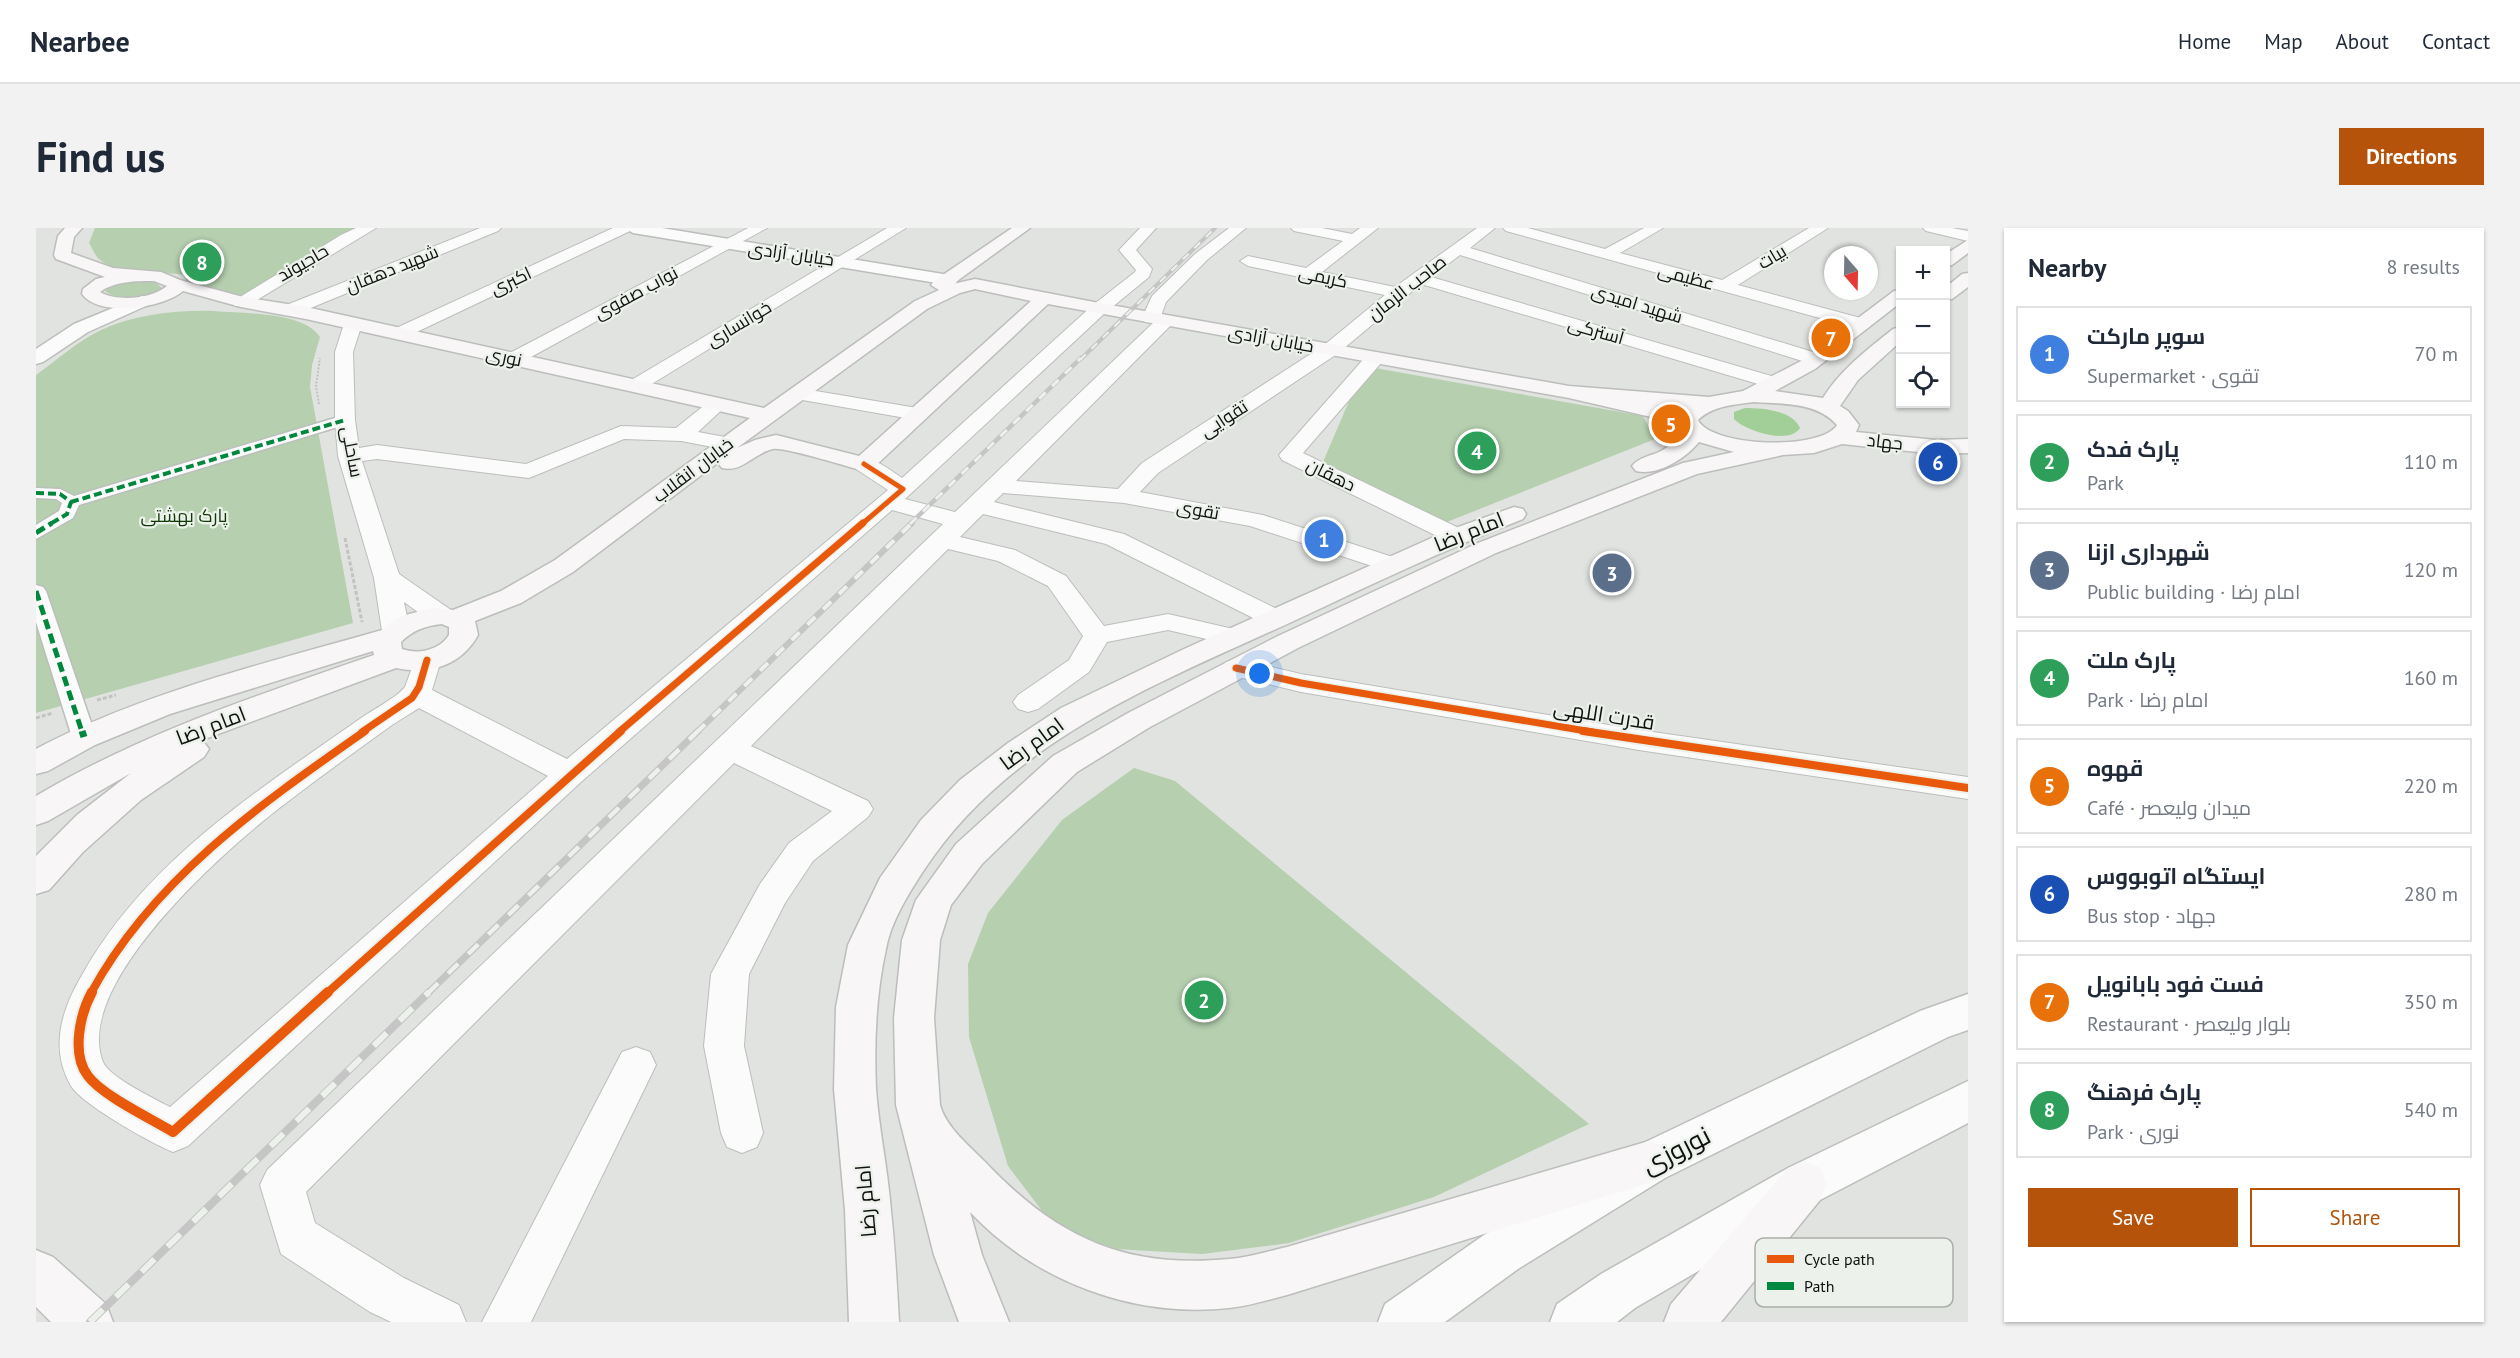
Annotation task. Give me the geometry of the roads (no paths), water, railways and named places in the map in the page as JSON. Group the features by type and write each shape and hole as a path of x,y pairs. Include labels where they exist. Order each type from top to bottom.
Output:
{"main road":[{"path":"74,228 66,236 62,255 78,281 93,294 118,302 146,300 240,302"},
{"name":"خیابان انقلاب","path":"921,305 922,298 1022,228"},
{"path":"1950,258 1968,245"},
{"name":"خیابان انقلاب","path":"453,625 519,613 553,592 738,446 767,415 921,305 958,287 975,284 973,274 987,262 993,250"},
{"path":"62,255 110,273 167,279 240,302"},
{"path":"93,294 96,286 110,281 142,276"},
{"path":"1950,293 1968,278"},
{"path":"146,300 173,292 177,284"},
{"name":"خیابان آزادی","path":"975,284 1099,309 1569,392"},
{"path":"738,446 776,442 864,464 1044,298"},
{"path":"1747,397 1812,362 1896,298"},
{"name":"نوری","path":"240,302 290,310 767,415"},
{"path":"1828,408 1835,393 1850,376 1896,336"},
{"path":"1812,362 1850,376"},
{"path":"1569,392 1707,403 1747,397 1782,398 1828,408 1842,415 1843,431 1830,441 1624,482"},
{"path":"1569,392 1691,425 1724,443 1781,449"},
{"path":"1624,482 1683,447 1694,410 1707,403"},
{"name":"جهاد","path":"1843,431 1968,428"},
{"path":"1914,430 1936,447"},
{"name":"جهاد","path":"1843,431 1936,447 1968,446"},
{"name":"امام رضا","path":"984,1322 958,1255 923,1127 918,1105 914,1018 921,940 934,900 969,854 1065,764 1139,720 1234,653 1274,618 1456,536 1624,482"},
{"name":"امام رضا","path":"873,1322 868,1210 855,1089 856,1007 867,945 894,888 933,829 972,788 1019,751 1072,715 1133,683 1234,653 1487,548 1624,482"},
{"path":"418,620 453,625 448,652 427,660 405,662 394,642 418,620"},
{"name":"امام رضا","path":"36,812 112,767 174,740 281,699 394,642"},
{"name":"امام رضا","path":"36,763 84,737 159,707 394,642"},
{"path":"36,880 93,822 137,786 188,752 281,699"},
{"path":"36,749 84,737"},
{"path":"923,1127 983,1193 1019,1226 1050,1246 1091,1266 1130,1278 1173,1285 1229,1284 1287,1271 1649,1163"},
{"path":"1759,1238 1804,1184"},
{"path":"1689,1322 1755,1243"}],"street":[{"name":"حاجیوند","path":"240,302 346,238 368,228"},
{"name":"شهید دهقان","path":"290,310 493,228"},
{"name":"اکبری","path":"398,334 625,228"},
{"name":"خیابان آزادی","path":"633,228 726,245 949,279"},
{"name":"نواب صفوی","path":"513,359 759,228"},
{"name":"خوانساری","path":"635,386 898,228"},
{"path":"427,660 416,694 273,796 234,827 188,869 126,935 104,965 82,1006 75,1034 77,1057 88,1076 174,1132 570,774 896,496 1099,309 1143,274 1143,269 1127,250 1148,228"},
{"path":"442,1322 387,1295 297,1238 282,1185 968,513 1158,319 1158,300 1201,257 1238,228"},
{"path":"1299,228 1355,239"},
{"path":"1309,274 1370,228"},
{"name":"صاحب الزمان","path":"1330,350 1398,293 1487,228"},
{"name":"عظیمی","path":"1511,228 1862,324"},
{"path":"1605,255 1655,228"},
{"name":"بیات","path":"1723,287 1820,228"},
{"path":"1931,228 1968,236"},
{"name":"شهید امیدی","path":"1457,249 1812,362"},
{"name":"کریمی","path":"1248,261 1398,293"},
{"name":"آسترکی","path":"1418,278 1775,383"},
{"path":"81,328 93,294"},
{"path":"36,358 81,328 146,300"},
{"name":"ساحلی","path":"352,324 344,352 345,420 349,456 387,578 394,642"},
{"name":"تقوایی","path":"1124,496 1150,468 1330,350"},
{"name":"دهقان","path":"1375,358 1290,455 1456,536"},
{"path":"798,394 917,414"},
{"path":"681,435 718,404"},
{"path":"36,493 60,495 71,502 345,420"},
{"path":"349,456 377,452 529,471 621,432 681,435 738,446"},
{"path":"864,464 896,496 968,513 1116,539 1274,618"},
{"name":"تقوی","path":"968,513 1124,496 1255,520 1393,565"},
{"path":"36,533 67,514 71,502"},
{"path":"968,513 1006,555 1057,581 1097,636 1079,666 1028,702"},
{"path":"387,578 453,625"},
{"path":"36,591 84,737"},
{"name":"قدرت اللهی","path":"1097,636 1168,622 1301,683 1639,740 1968,788"},
{"path":"416,694 570,774"},
{"path":"728,748 857,809 801,852 772,894 729,974 724,1046 742,1133"},
{"name":"نوروزی","path":"1403,1322 1501,1252 1649,1163 1934,1024 1968,1012"},
{"path":"506,1322 636,1065"},
{"path":"1575,1322 1618,1291 1804,1184 1968,1101"}],"railway":[{"path":"1080,360 1215,228"},
{"path":"910,524 1081,358"},
{"path":"697,732 912,523"},
{"path":"428,993 698,731"},
{"path":"90,1322 429,992"}],"place":[{"name":"پارک فرهنگ","path":"202,262"},
{"name":"فست فود بابانویل","path":"1831,338"},
{"name":"قهوه","path":"1671,424"},
{"name":"پارک ملت","path":"1477,451"},
{"name":"ایستگاه اتوبووس","path":"1938,462"},
{"name":"سوپر مارکت","path":"1324,539"},
{"name":"شهرداری ازنا","path":"1612,573"},
{"name":"پارک فدک","path":"1204,1000"}],"park label":[{"name":"پارک بهشتی","path":"184,516"}]}
